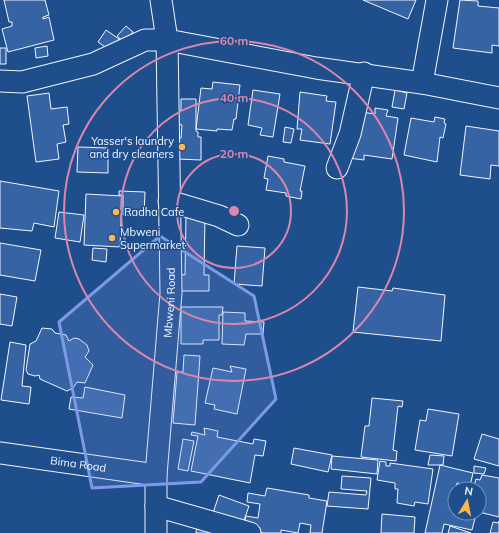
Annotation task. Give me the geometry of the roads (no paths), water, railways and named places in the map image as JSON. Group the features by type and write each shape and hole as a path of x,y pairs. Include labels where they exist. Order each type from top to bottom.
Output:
{"street":[{"name":"Mbweni Road","path":"156,533 156,475 171,293 168,40 161,0"},
{"path":"422,83 437,0"},
{"path":"0,81 22,82 94,64 145,40 168,40 316,68 422,83 499,98"},
{"path":"337,168 350,134 364,74"},
{"path":"169,201 220,216 238,225"},
{"name":"Bima Road","path":"0,453 156,475"},
{"path":"156,506 250,533"}],"place":[{"name":"Yasser's laundry and dry cleaners","path":"182,147"},
{"name":"Radha Cafe","path":"116,212"},
{"name":"Mbweni Supermarket","path":"112,238"}]}
